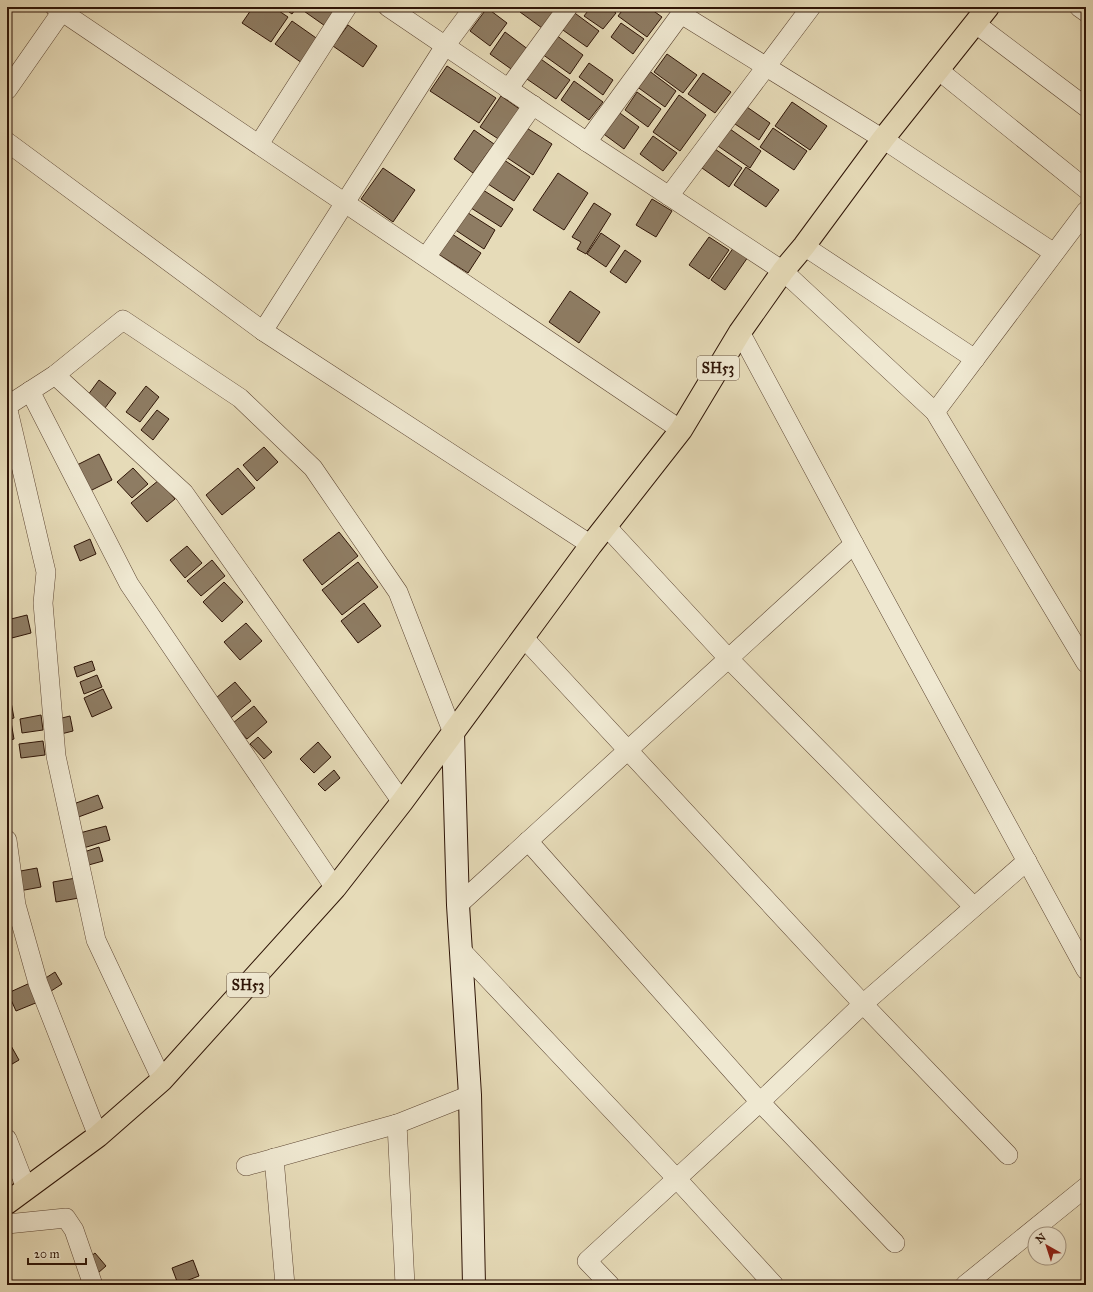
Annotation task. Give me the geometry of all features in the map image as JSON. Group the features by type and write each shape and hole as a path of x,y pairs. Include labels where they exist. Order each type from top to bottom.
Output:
{"main road":[{"name":"SH53","path":"7,1203 98,1136 162,1080 335,888 402,802 591,545 680,430 740,332 783,271 804,246 882,139 982,15"}],"street":[{"path":"259,144 347,7"},
{"path":"263,331 445,46 474,7"},
{"path":"508,89 568,7"},
{"path":"670,196 811,7"},
{"path":"1079,7 1086,12"},
{"path":"392,8 508,89 783,271 935,412 1085,658"},
{"path":"7,90 61,9 680,430"},
{"path":"587,142 684,11 766,67 882,139 1054,253"},
{"path":"982,15 1086,107"},
{"path":"937,69 1086,189"},
{"path":"426,257 533,105"},
{"path":"7,142 263,331 591,545"},
{"path":"935,412 1086,211"},
{"path":"804,246 975,358"},
{"path":"162,1080 96,940 56,756 44,603 46,572 7,406 55,375 123,320 240,398 313,468 398,592 453,733 458,905 470,1095 474,1285"},
{"path":"740,332 1086,970"},
{"path":"55,375 184,493 402,802"},
{"path":"30,390 129,584 335,888"},
{"path":"606,526 728,658 974,907"},
{"path":"458,905 854,544"},
{"path":"523,637 863,1004 1008,1155"},
{"path":"7,840 16,905 38,983 98,1136"},
{"path":"528,841 760,1102 895,1243"},
{"path":"610,1285 587,1261 760,1102 863,1004 1027,861"},
{"path":"461,950 677,1179 774,1285"},
{"path":"246,1166 397,1124 470,1095"},
{"path":"397,1124 405,1285"},
{"path":"7,1139 26,1188"},
{"path":"274,1158 284,1285"},
{"path":"965,1285 1086,1186"},
{"path":"7,1224 66,1218 74,1230 93,1285"}],"building":[{"path":"253,7 273,7 288,17 271,42 242,23"},
{"path":"282,7 297,7 292,14"},
{"path":"303,7 343,7 328,28 301,9"},
{"path":"523,7 549,7 555,11 542,28 520,12"},
{"path":"591,7 608,7 616,13 603,29 584,16"},
{"path":"625,7 648,7 662,17 647,37 618,16"},
{"path":"487,8 507,23 490,46 470,31"},
{"path":"572,11 599,31 587,47 560,28"},
{"path":"292,21 319,40 302,63 275,44"},
{"path":"621,23 644,39 633,54 611,37"},
{"path":"348,25 377,46 363,67 333,46"},
{"path":"505,32 529,50 514,71 490,54"},
{"path":"556,35 583,55 570,74 542,54"},
{"path":"667,54 697,75 683,93 654,72"},
{"path":"538,57 570,80 556,99 524,77"},
{"path":"589,63 613,80 603,95 579,77"},
{"path":"447,66 496,98 479,123 430,91"},
{"path":"648,70 676,91 665,107 636,86"},
{"path":"703,73 731,92 715,113 688,94"},
{"path":"574,81 603,102 589,120 561,100"},
{"path":"637,92 661,109 648,127 625,110"},
{"path":"679,95 706,115 680,151 653,132"},
{"path":"501,96 521,110 500,140 480,127"},
{"path":"792,102 827,126 810,150 775,126"},
{"path":"744,105 770,123 759,140 732,122"},
{"path":"617,111 639,127 624,149 601,132"},
{"path":"522,125 552,144 533,175 503,155"},
{"path":"773,128 807,151 794,170 760,147"},
{"path":"730,129 761,151 750,168 718,146"},
{"path":"474,130 494,144 473,173 454,159"},
{"path":"653,136 677,153 663,171 640,154"},
{"path":"715,149 742,168 729,187 702,168"},
{"path":"504,160 530,177 514,201 488,184"},
{"path":"746,167 779,190 766,207 734,185"},
{"path":"383,168 415,190 393,222 361,199"},
{"path":"558,173 588,193 564,230 533,210"},
{"path":"483,190 513,209 501,227 471,208"},
{"path":"652,199 672,211 656,237 636,225"},
{"path":"594,203 611,214 586,254 577,249 581,242 572,237"},
{"path":"465,211 495,230 484,249 454,229"},
{"path":"601,233 620,246 606,267 587,254"},
{"path":"452,234 481,253 468,273 438,254"},
{"path":"709,237 729,250 709,279 689,265"},
{"path":"734,247 748,257 725,290 711,280"},
{"path":"625,250 641,261 626,283 610,272"},
{"path":"570,291 600,312 579,343 549,322"},
{"path":"99,380 116,393 102,412 85,399"},
{"path":"146,386 159,397 140,422 126,412"},
{"path":"157,410 169,419 153,440 141,430"},
{"path":"264,447 278,462 257,481 243,465"},
{"path":"99,454 112,480 90,491 77,465"},
{"path":"133,468 148,484 132,498 117,482"},
{"path":"238,468 255,488 222,515 206,495"},
{"path":"159,480 175,499 147,522 131,503"},
{"path":"339,532 358,556 322,585 303,560"},
{"path":"90,539 96,554 80,561 74,546"},
{"path":"187,546 202,563 185,578 170,560"},
{"path":"212,560 225,576 201,596 187,581"},
{"path":"358,562 378,587 342,615 322,590"},
{"path":"224,582 243,602 222,622 203,602"},
{"path":"364,603 381,626 358,643 341,621"},
{"path":"27,615 31,633 8,639 7,620"},
{"path":"246,623 262,641 240,660 224,642"},
{"path":"92,661 95,670 77,677 74,667"},
{"path":"97,675 102,687 84,694 80,682"},
{"path":"235,682 251,701 226,722 210,703"},
{"path":"103,689 112,708 92,717 84,698"},
{"path":"7,691 9,691 14,718 7,720"},
{"path":"254,706 267,722 247,739 233,723"},
{"path":"41,715 43,730 22,733 20,719"},
{"path":"70,716 73,731 57,735 54,720"},
{"path":"11,722 14,739 7,741 7,723"},
{"path":"258,737 272,752 264,759 250,744"},
{"path":"43,741 45,755 21,758 19,744"},
{"path":"318,742 331,757 314,773 300,759"},
{"path":"334,770 340,778 325,791 318,784"},
{"path":"98,795 103,808 73,819 68,806"},
{"path":"106,826 110,840 80,849 76,834"},
{"path":"99,847 103,861 85,866 81,853"},
{"path":"37,868 41,887 19,891 15,872"},
{"path":"76,878 79,898 56,902 53,882"},
{"path":"55,972 62,984 48,993 41,981"},
{"path":"30,983 38,1002 16,1011 8,993"},
{"path":"10,1044 19,1060 7,1067 7,1045"},
{"path":"95,1253 106,1266 98,1273 86,1260"},
{"path":"193,1260 199,1276 178,1284 172,1268"}]}
